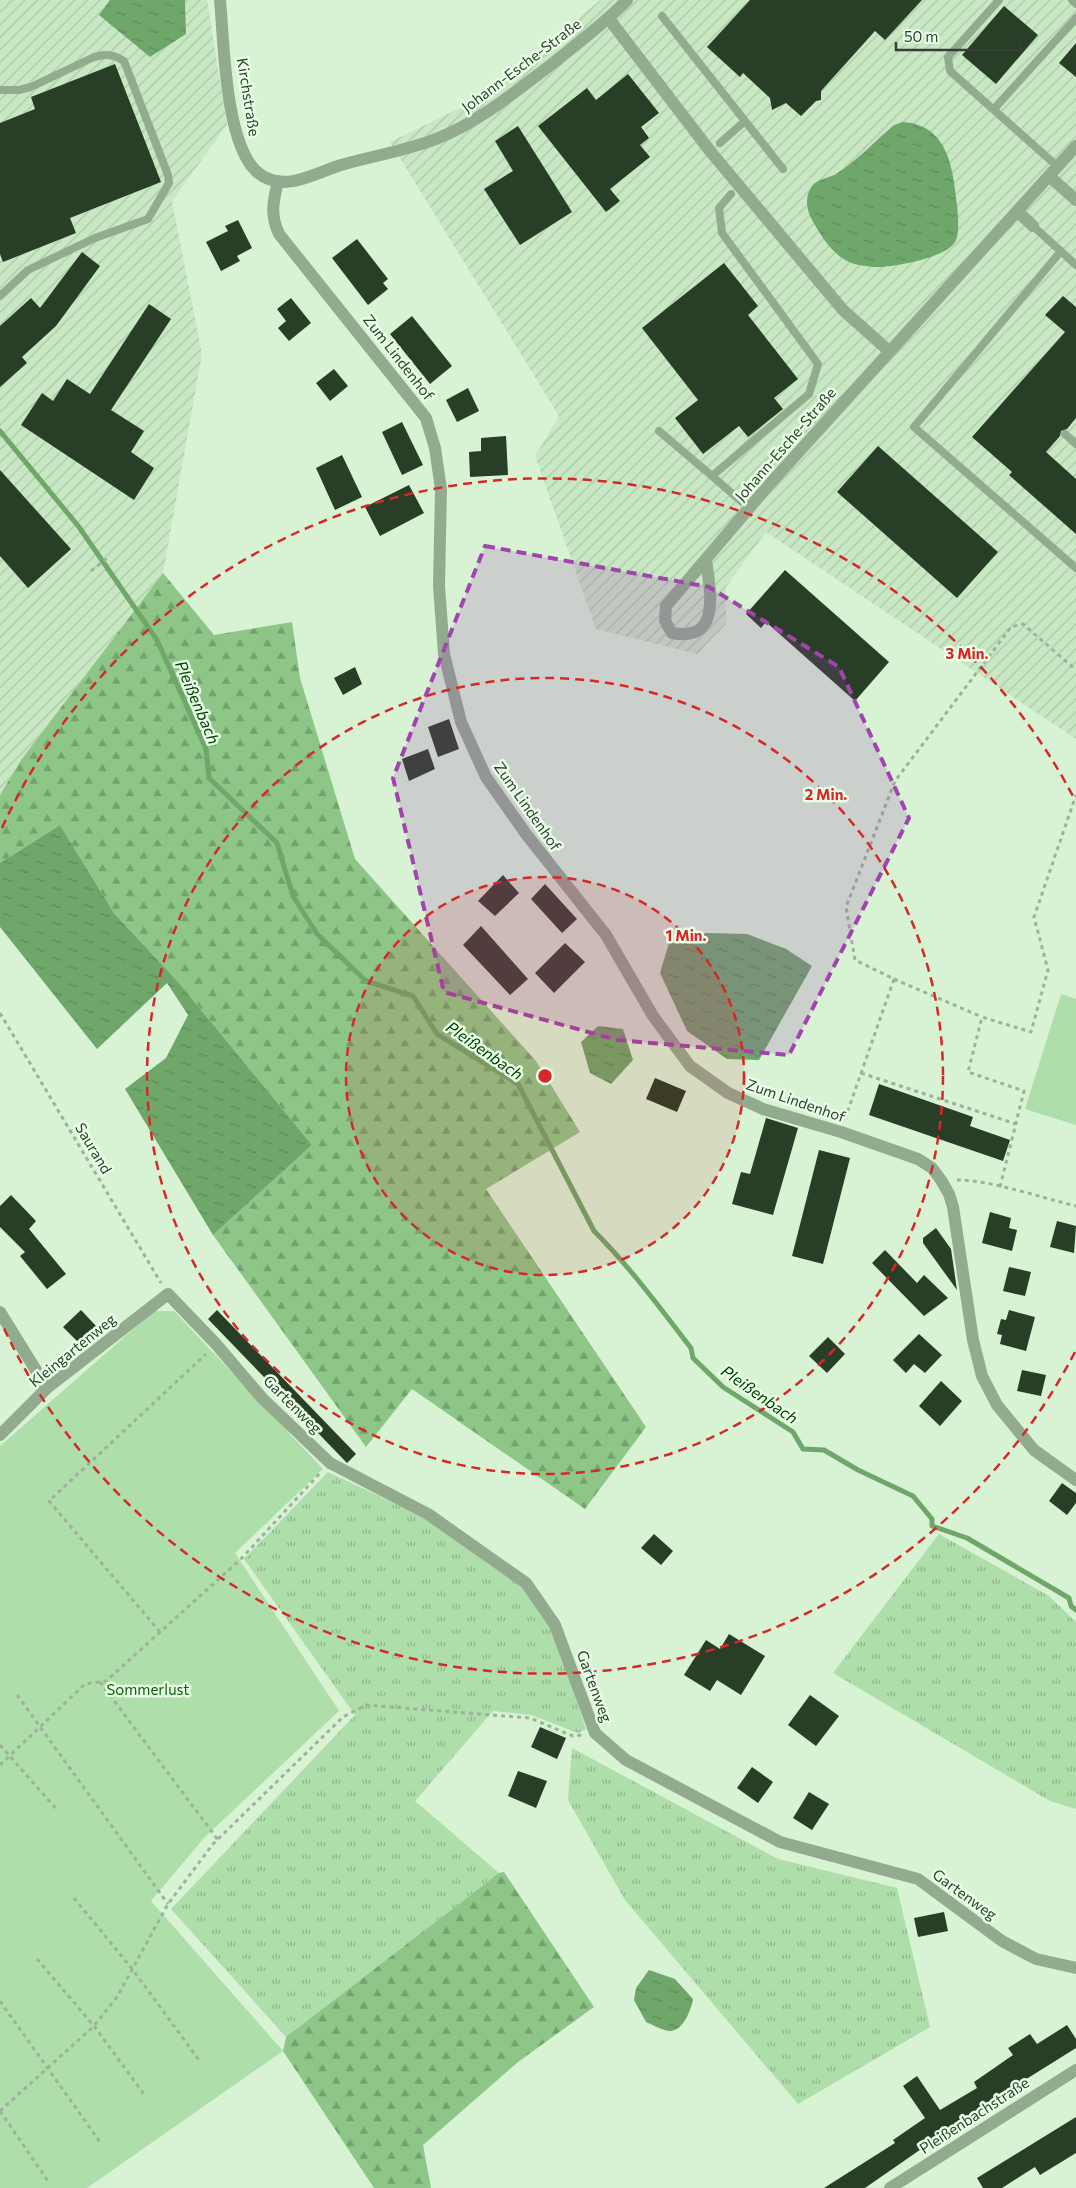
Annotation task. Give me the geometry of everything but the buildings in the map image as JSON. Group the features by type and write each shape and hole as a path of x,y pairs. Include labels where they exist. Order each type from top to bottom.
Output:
{"street":[{"name":"Kirchstraße","path":"220,0 230,105 240,147 257,172 268,179 278,181"},
{"name":"Johann-Esche-Straße","path":"278,181 301,180 339,165 406,149 435,140 467,125 506,99 609,19 627,0"},
{"path":"609,19 715,147 735,190 843,310 889,352"},
{"name":"Johann-Esche-Straße","path":"706,559 711,600 709,616 702,629 686,635 672,633 665,620 666,606 706,559 745,505 889,352 1076,146"},
{"path":"1053,171 1076,200"},
{"name":"Zum Lindenhof","path":"278,181 273,201 273,220 279,234 426,418 434,448 440,489 439,586 444,654 461,722 486,777 526,834 606,935 654,1016 690,1066 728,1093 763,1109 841,1132 918,1159 932,1168 949,1194 953,1207 973,1340 982,1376 997,1405 1034,1450 1076,1480"},
{"path":"1017,211 1033,226"},
{"name":"Gartenweg","path":"168,1294 216,1344 262,1398 330,1463 428,1514 526,1584 555,1625 595,1733 626,1760 780,1842 918,1880 1002,1941 1036,1959 1076,1968"},
{"name":"Kleingartenweg","path":"0,1435 47,1388 168,1294"},
{"path":"0,1312 47,1388"},
{"name":"Pleißenbachstraße","path":"890,2188 1076,2070"}],"lane":[{"path":"998,0 948,57 950,71 994,109 1053,171"},
{"path":"1072,0 1076,4"},
{"path":"662,16 783,169"},
{"path":"994,109 1076,18"},
{"path":"0,90 19,90 31,87 94,58 103,55 115,55 124,61 168,175 169,183 148,219 95,238 28,270 0,296"},
{"path":"715,147 745,121"},
{"path":"712,476 809,394 818,364 722,234 719,208 735,190"},
{"path":"1033,226 1076,265"},
{"path":"1061,251 914,427 1076,568"},
{"path":"659,431 745,505"},
{"path":"1066,434 1076,444"}],"path":[{"path":"91,571 110,556"},
{"path":"1076,670 1022,624 1011,627 895,780 846,907 855,960 982,1017 1031,1032 1048,970 1034,917 1076,795"},
{"path":"841,1132 894,979"},
{"name":"Saurand","path":"0,1013 168,1294"},
{"path":"982,1017 968,1072 1024,1091 1000,1187"},
{"path":"861,1073 1016,1124"},
{"path":"941,1180 966,1180 1076,1206"},
{"path":"160,1632 49,1500 216,1344"},
{"path":"0,1765 85,1684 106,1681 160,1632 240,1558 330,1463"},
{"path":"100,1682 218,1840"},
{"path":"17,1695 168,1904"},
{"path":"48,2181 0,2111 94,2026 117,1997 168,1904 218,1840 343,1717 366,1705 530,1718 573,1736 595,1733"},
{"path":"0,1745 58,1811"},
{"path":"74,1898 132,1970 199,2060"},
{"path":"37,1959 94,2026 146,2097"},
{"path":"0,2000 100,2142"}],"highlighted area":[{"path":"485,546 709,587 839,667 909,818 789,1055 617,1040 444,992 393,778"}],"shaded area":[{"path":"0,0 207,0 227,125 172,201 202,354 163,573 21,760 0,795"},
{"path":"600,0 1076,0 1076,739 766,532 726,587 726,624 697,654 596,629 535,456 559,416 390,142 487,95"}],"green space":[{"path":"163,573 214,635 292,622 300,678 355,859 536,1061 580,1132 486,1189 646,1427 585,1509 412,1389 366,1447 213,1235 312,1145 179,983 114,913 60,825 0,863 0,795 21,760"},
{"path":"1061,994 1076,999 1076,1125 1025,1109"},
{"name":"Sommerlust","path":"154,1311 174,1311 323,1469 235,1553 339,1711 204,1838 151,1901 283,2051 87,2188 0,2188 0,1446"},
{"path":"328,1472 424,1517 525,1589 553,1630 586,1729 578,1733 531,1715 493,1711 415,1801 499,1873 286,2037 171,1909 355,1715 244,1559"},
{"path":"939,1534 1049,1596 1076,1622 1076,1809 1050,1801 833,1673"},
{"path":"572,1748 778,1859 897,1888 930,2027 798,2104 625,1900 568,1800"},
{"path":"504,1872 594,2007 518,2062 423,2145 431,2188 374,2188 283,2051 286,2037 499,1873"}],"water":[{"path":"110,0 185,0 186,34 150,57 99,15"},
{"path":"903,122 918,125 930,131 939,140 945,151 950,163 955,191 958,219 957,239 950,248 941,253 904,264 873,267 850,262 835,253 818,230 808,210 808,194 814,184 844,169 894,125"},
{"path":"60,825 114,913 179,983 312,1145 213,1235 125,1089 166,1058 188,1015 167,983 97,1049 0,927 0,863"},
{"path":"706,933 747,934 786,949 812,966 759,1060 727,1059 687,1031 660,973 669,943"},
{"path":"598,1026 623,1029 633,1060 611,1084 590,1073 581,1042"},
{"path":"649,1970 675,1979 693,1999 686,2020 674,2030 660,2029 646,2022 634,2000 636,1988"}],"waterway":[{"name":"Pleißenbach","path":"0,431 79,527 157,640 206,749 209,778 277,843 293,896 317,934 366,981 413,996 437,1034 518,1084 594,1231 656,1303 691,1348 693,1358 723,1387 793,1432 803,1449 824,1450 858,1470 913,1496 932,1519 932,1526 967,1538 1069,1598 1071,1606 1076,1610"}]}
